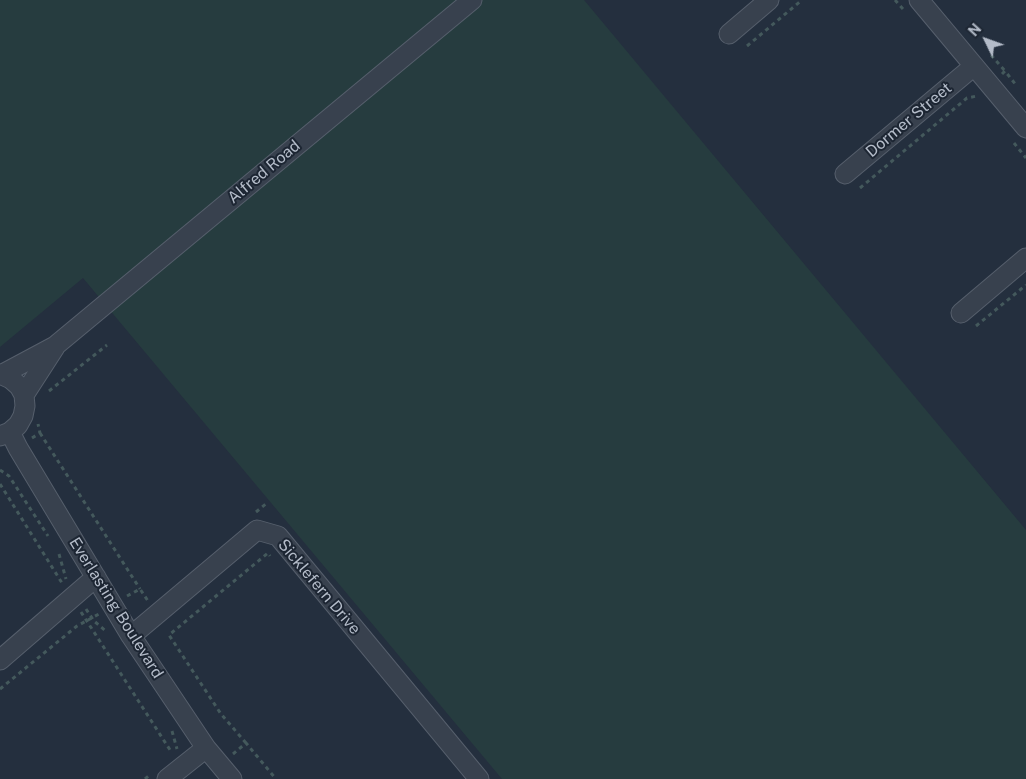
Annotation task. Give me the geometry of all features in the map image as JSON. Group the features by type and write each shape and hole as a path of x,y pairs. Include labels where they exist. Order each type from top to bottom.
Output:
{"street":[{"name":"Alfred Road","path":"1,374 56,346 472,0"},
{"path":"729,34 769,0"},
{"path":"919,0 1026,128"},
{"name":"Dormer Street","path":"845,174 974,66"},
{"path":"961,313 1026,258"},
{"name":"Alfred Road","path":"24,395 56,346"},
{"path":"1,374 15,382 24,395 25,406 23,416 18,425 5,434"},
{"name":"Everlasting Boulevard","path":"5,434 18,448 131,636 206,748 232,779"},
{"name":"Sicklefern Drive","path":"131,636 257,530 278,536 479,779"},
{"path":"0,660 96,577"},
{"path":"167,779 206,748"}],"path":[{"path":"747,46 802,0"},
{"path":"860,188 967,98 976,97 1005,72 1021,91"},
{"path":"976,326 1026,285"},
{"path":"42,396 107,345"},
{"path":"40,433 149,603"},
{"path":"0,484 172,751 172,756"},
{"path":"246,743 221,714 169,635 268,553 274,560"},
{"path":"0,689 77,626 140,589"}],"green space":[{"path":"0,0 584,0 1026,530 1026,779 502,779 83,278 0,347"}]}
